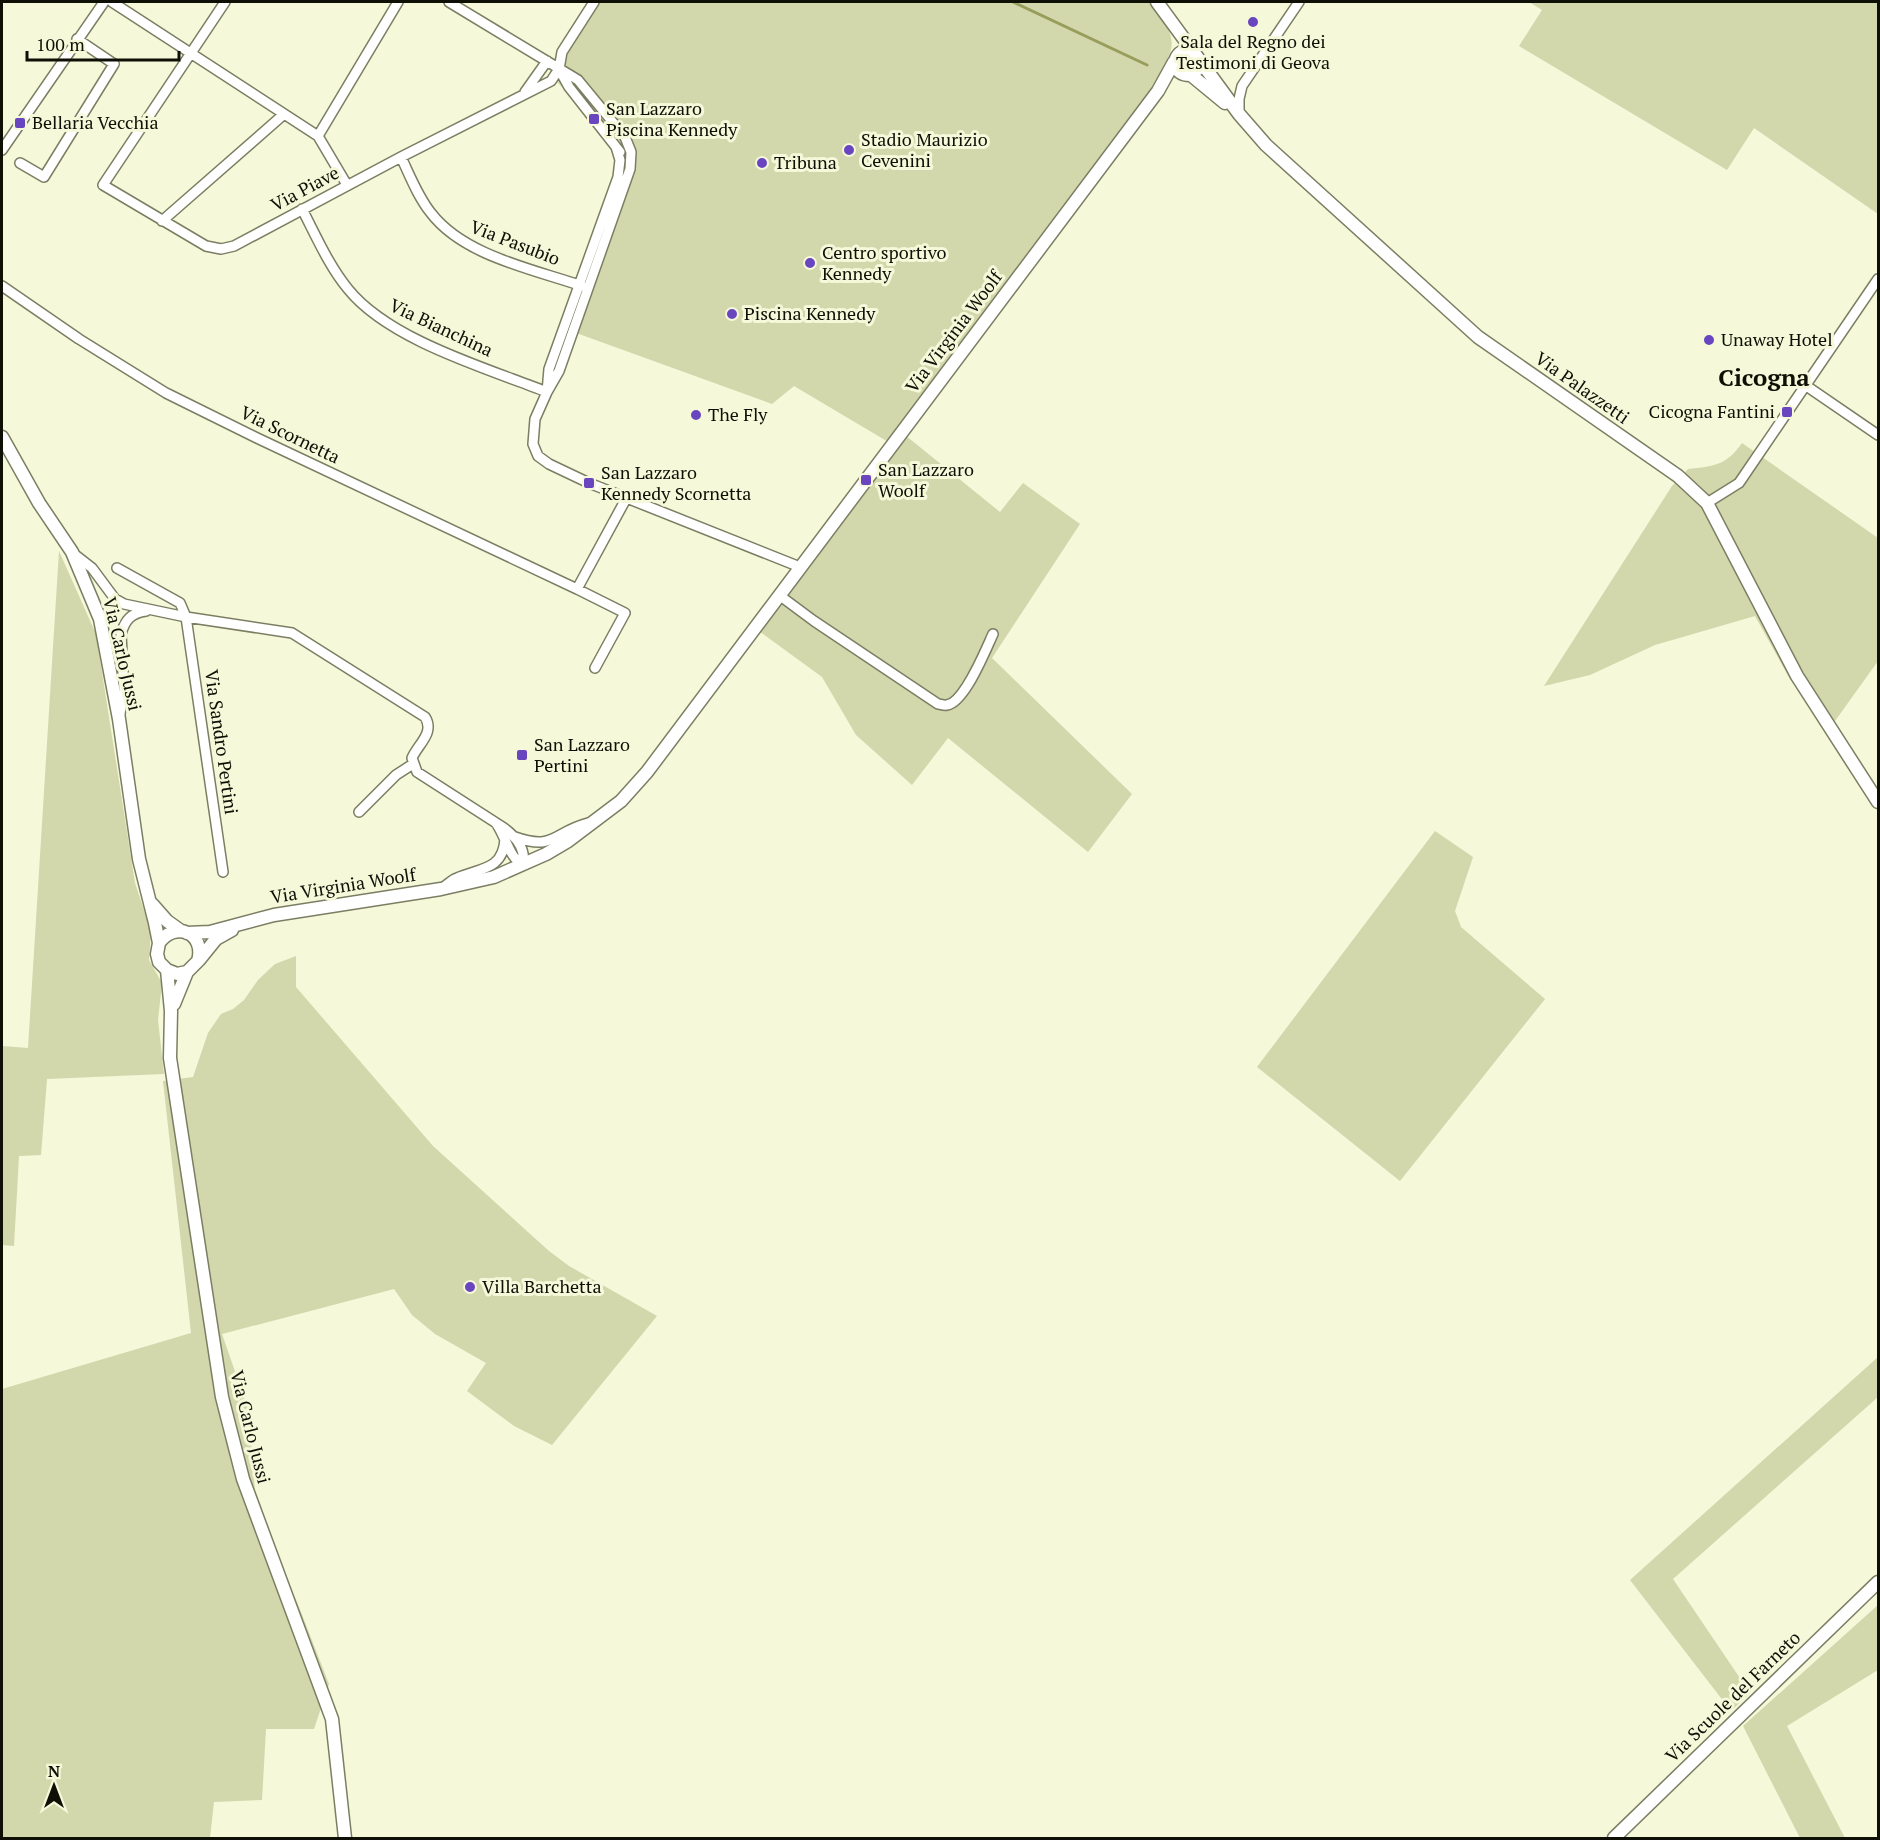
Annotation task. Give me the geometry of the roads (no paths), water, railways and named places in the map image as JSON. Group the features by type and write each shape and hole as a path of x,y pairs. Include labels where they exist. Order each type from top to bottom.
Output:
{"street":[{"path":"2,150 104,2"},
{"path":"112,2 318,136 347,185"},
{"path":"190,54 225,2"},
{"path":"318,136 398,2"},
{"path":"450,2 578,80 625,137 631,152 630,169 583,287"},
{"path":"594,2 562,52 559,69 569,87 616,147 630,169"},
{"name":"Via Palazzetti","path":"1157,2 1239,114 1266,145 1478,337 1678,476 1707,503 1797,676 1878,802"},
{"path":"1239,114 1242,86 1299,2"},
{"path":"1175,25 1176,58 1177,70 1187,75 1198,69 1197,56 1185,50 1176,58"},
{"path":"20,163 44,177 114,64 77,39"},
{"name":"Via Piave","path":"190,54 103,184 206,246 221,249 234,246 523,93 551,81 559,69"},
{"name":"Via Virginia Woolf","path":"184,932 210,932 251,920 441,889 494,877 568,841 621,801 647,772 1158,90 1176,58"},
{"name":"Via Piave","path":"523,93 547,61"},
{"name":"Via Palazzetti","path":"1187,75 1239,114"},
{"name":"Via Virginia Woolf","path":"1158,90 1187,75"},
{"path":"1221,90 1233,90 1242,86"},
{"path":"162,221 283,115"},
{"path":"616,147 620,160 618,177 583,287 560,371 547,392 533,430 533,444 538,456 561,470 800,567"},
{"name":"Via Pasubio","path":"401,157 424,203 459,240 477,250 583,287"},
{"name":"Via Bianchina","path":"302,209 348,290 390,327 444,352 547,392"},
{"path":"1707,503 1739,483 1878,279"},
{"name":"Via Scornetta","path":"2,286 166,393 624,613 595,668"},
{"path":"1805,385 1878,435"},
{"name":"Via Carlo Jussi","path":"2,437 39,503 72,552 100,619 119,720 139,859 159,943"},
{"path":"577,589 627,497"},
{"path":"72,552 92,568 116,600 124,604 186,617 292,633 425,717 429,727 428,732 414,754 413,764 417,772 496,823 524,855 523,864"},
{"path":"117,568 180,603 186,617"},
{"path":"779,596 938,704 948,705 959,699 993,633"},
{"path":"119,720 124,690 121,634 123,626 132,615 150,610"},
{"name":"Via Sandro Pertini","path":"186,617 223,872"},
{"path":"359,812 396,775 413,764"},
{"name":"Via Virginia Woolf","path":"441,889 456,878 494,864 509,836 540,843 580,825 596,821"},
{"name":"Via Carlo Jussi","path":"149,901 167,921 184,932"},
{"name":"Via Virginia Woolf","path":"198,961 216,939 251,920"},
{"path":"184,932 193,936 199,945 198,961 188,972 177,974 167,970 159,962 157,954 159,943 169,933 184,932"},
{"name":"Via Carlo Jussi","path":"167,970 171,1011 170,1058 208,1318 222,1397 243,1479 332,1719 345,1839"},
{"name":"Via Carlo Jussi","path":"171,1011 188,972"},
{"name":"Via Scuole del Farneto","path":"1614,1839 1878,1582"}],"waterway":[{"path":"1013,2 1147,65"}],"place":[{"name":"Sala del Regno dei Testimoni di Geova","path":"1253,22"},
{"name":"San Lazzaro Piscina Kennedy","path":"594,119"},
{"name":"Bellaria Vecchia","path":"20,123"},
{"name":"Stadio Maurizio Cevenini","path":"849,150"},
{"name":"Tribuna","path":"762,163"},
{"name":"Centro sportivo Kennedy","path":"810,263"},
{"name":"Piscina Kennedy","path":"732,314"},
{"name":"Unaway Hotel","path":"1709,340"},
{"name":"Cicogna Fantini","path":"1787,412"},
{"name":"The Fly","path":"696,415"},
{"name":"San Lazzaro Woolf","path":"866,480"},
{"name":"San Lazzaro Kennedy Scornetta","path":"589,483"},
{"name":"San Lazzaro Pertini","path":"522,755"},
{"name":"Villa Barchetta","path":"470,1287"}],"district":[{"name":"Cicogna","path":"1764,378"}]}
